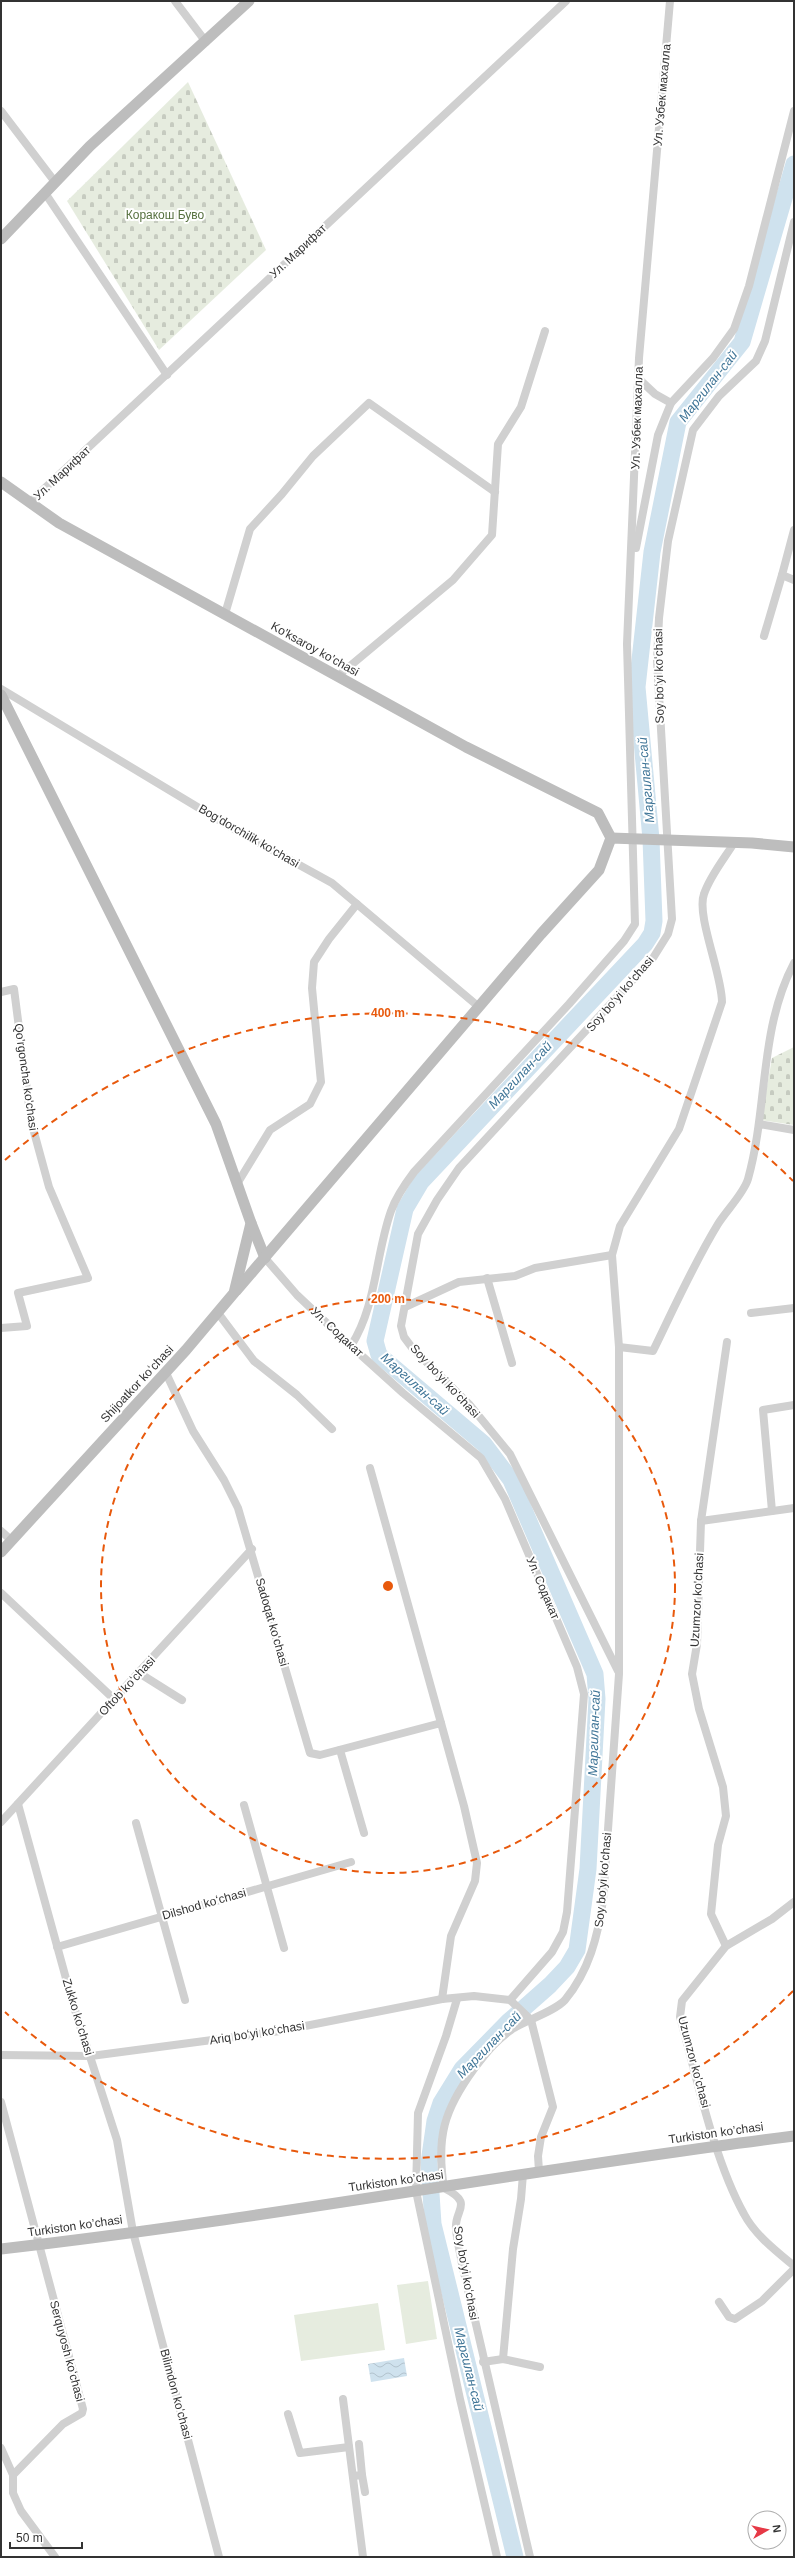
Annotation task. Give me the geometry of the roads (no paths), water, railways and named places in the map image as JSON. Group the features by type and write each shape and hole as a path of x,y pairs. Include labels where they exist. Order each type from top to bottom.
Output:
{"street":[{"path":"175,1 206,42"},
{"path":"1,239 90,146 206,42 249,1"},
{"name":"Ул. Марифат","path":"30,502 566,1"},
{"name":"Ул. Узбек махалла","path":"351,1346 367,1315 386,1227 401,1189 414,1172 553,1021 631,932 636,917 627,644 639,379 670,1"},
{"path":"1,111 55,182"},
{"path":"630,580 658,435 671,403 713,358 734,329 749,286 794,111"},
{"path":"45,193 167,375"},
{"name":"Soy boʻyi koʻchasi","path":"619,1674 510,1454 469,1404 413,1349 404,1336 401,1326 418,1234 459,1168 615,1001 653,958 668,934 672,920 657,660 659,618 668,541 693,430 719,396 756,361 766,341 790,255 794,222"},
{"path":"338,676 453,580 492,535 498,444 521,407 545,331"},
{"path":"639,379 655,394 671,403"},
{"path":"225,614 250,529 282,494 313,456 369,403 495,492"},
{"name":"Ko'ksaroy ko'chasi","path":"1,482 59,523 466,747 598,813 611,838"},
{"path":"764,636 794,530"},
{"path":"782,575 794,580"},
{"name":"Bog'dorchilik ko'chasi","path":"1,689 234,829 332,883 479,1007"},
{"path":"1,695 216,1124 251,1224 265,1258"},
{"path":"234,1293 479,1007 599,870 611,838 633,837 667,840 752,843 794,847"},
{"name":"Soy boʻyi koʻchasi","path":"530,2557 484,2362 455,2228 461,2204 457,2194 444,2188 440,2150 449,2108 456,2094 490,2047 529,2018 564,2002 590,1959 599,1932 603,1900 619,1674 619,1347 612,1255 620,1226 679,1129 722,1002 722,988 703,912 703,894 734,843"},
{"path":"237,1184 270,1130 310,1104 321,1082 312,988 314,962 329,939 357,904"},
{"path":"619,1347 653,1351 692,1268 719,1223 748,1180 759,1124 767,1056 782,986 794,963"},
{"name":"Qo'rgoncha ko'chasi","path":"1,992 14,989 31,1121 49,1187 88,1278 18,1293 27,1326 1,1328"},
{"path":"759,1124 794,1130"},
{"name":"Shijoatkor koʻchasi","path":"1,1552 166,1372 234,1293 251,1224"},
{"path":"405,1307 459,1282 515,1276 536,1268 612,1255"},
{"name":"Ул. Содакат","path":"265,1258 297,1295 351,1346 488,1466 505,1499 582,1684 584,1702 571,1880 563,1932 552,1952 512,2001"},
{"path":"487,1278 512,1363"},
{"path":"751,1313 794,1308"},
{"path":"218,1313 254,1361 297,1395 332,1429"},
{"name":"Uzumzor ko'chasi","path":"726,1946 711,1914 718,1845 726,1816 723,1787 699,1709 692,1674 697,1644 701,1521 727,1342"},
{"name":"Sadoqat koʻchasi","path":"166,1372 193,1431 224,1480 238,1508 252,1549 308,1749 316,1756 442,1723"},
{"path":"772,1511 763,1410 794,1405"},
{"path":"370,1468 442,1723 464,1806 477,1864 475,1881 452,1936 442,1999"},
{"path":"701,1521 794,1508"},
{"path":"1,1531 11,1540"},
{"name":"Oftob koʻchasi","path":"1,1822 252,1549"},
{"path":"1,1593 71,1656 114,1700"},
{"path":"139,1673 182,1700"},
{"path":"340,1750 364,1833"},
{"name":"Zukko koʻchasi","path":"18,1804 57,1947 117,2140 133,2232"},
{"path":"244,1805 284,1948"},
{"path":"136,1823 163,1916 185,2000"},
{"name":"Dilshod koʻchasi","path":"57,1947 350,1862"},
{"name":"Uzumzor ko'chasi","path":"794,1902 726,1946 682,2001 680,2009 680,2017 717,2145 744,2215 770,2246 794,2266"},
{"name":"Ariq boʻyi koʻchasi","path":"1,2054 91,2056 280,2031 442,1999 457,1999 474,1996 512,2001"},
{"path":"457,1999 446,2036 418,2112 416,2191 458,2391 497,2557"},
{"path":"512,2001 529,2018 553,2107 541,2137 538,2156 539,2171"},
{"path":"1,2102 31,2220 40,2245"},
{"name":"Turkiston ko’chasi","path":"1,2249 40,2245 444,2188 539,2171 717,2145 794,2136"},
{"path":"504,2359 513,2249 521,2199 523,2174"},
{"name":"Bilimdon koʻchasi","path":"133,2232 219,2557"},
{"name":"Serquyosh koʻchasi","path":"13,2476 47,2439 63,2424 82,2413 83,2409 40,2245"},
{"path":"720,2302 729,2317 735,2318 762,2301 794,2269"},
{"path":"484,2362 504,2359 540,2367"},
{"path":"343,2399 363,2557"},
{"path":"288,2414 300,2453 349,2447"},
{"path":"359,2444 365,2492"},
{"path":"1,2448 13,2476 13,2493 21,2511 55,2557"},
{"path":"353,2476 362,2475"}],"water":[{"path":"404,2358 407,2376 371,2382 368,2364"}],"waterway":[{"name":"Маргилан-сай","path":"515,2557 433,2224 429,2163 435,2121 441,2103 462,2069 508,2022 550,1985 567,1967 577,1950 588,1869 597,1699 595,1674 511,1480 484,1444 379,1355 375,1341 405,1209 421,1182 645,944 652,933 654,921 651,839 637,687 652,552 678,422 742,342 794,164"}],"park label":[{"name":"Коракош Буво","path":"165,215"}]}
